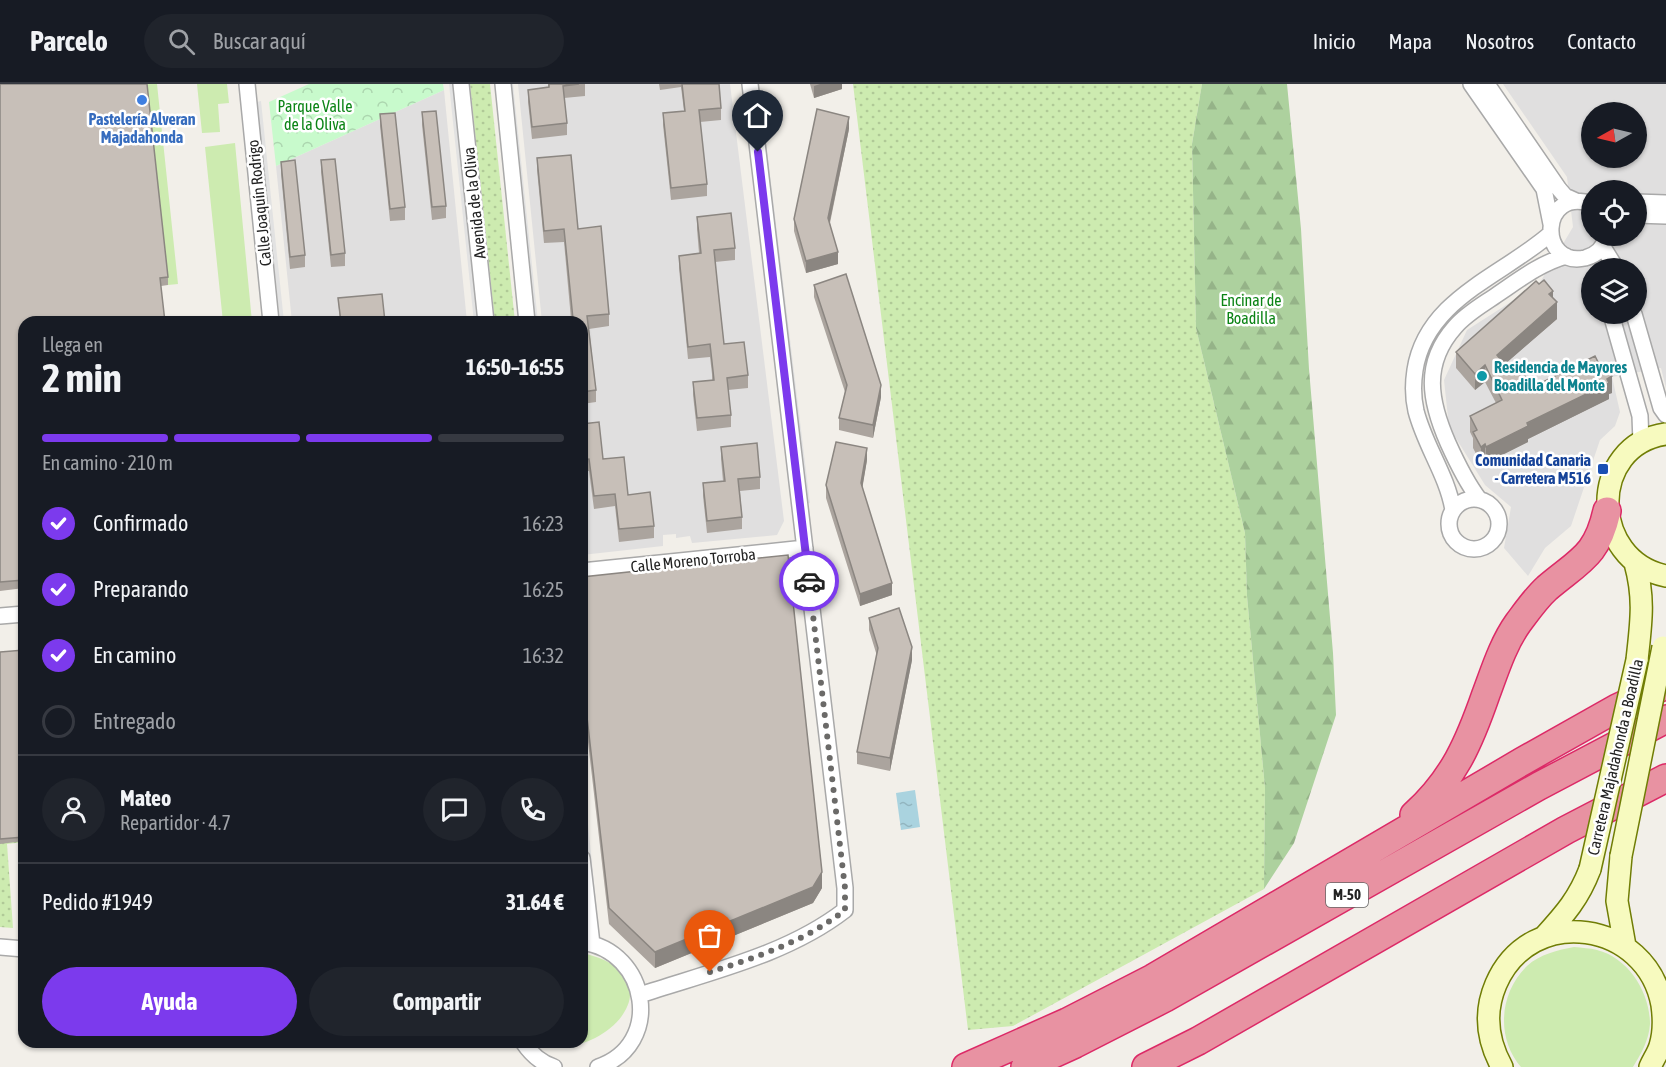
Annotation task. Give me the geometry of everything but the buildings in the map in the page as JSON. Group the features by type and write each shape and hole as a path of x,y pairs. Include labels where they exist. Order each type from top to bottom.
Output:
{"highway":[{"path":"1363,856 1415,815 1450,777 1465,750 1503,652 1516,626 1547,589 1586,558 1602,531 1607,511"},
{"path":"966,1067 1067,1022 1153,978 1588,724 1666,685"},
{"name":"M-50","path":"1025,1067 1166,998 1539,786 1666,719"},
{"path":"1146,1067 1198,1041 1566,830 1666,778"},
{"path":"1160,1067 1198,1041"}],"street":[{"name":"Calle Joaquín Rodrigo","path":"247,84 270,316"},
{"name":"Avenida de la Oliva","path":"461,84 485,316"},
{"path":"503,84 526,316"},
{"path":"640,994 753,959 825,926 845,910 845,888 750,84"},
{"path":"1471,84 1545,189 1550,229 1559,251 1580,262"},
{"path":"1487,84 1559,189 1565,196 1581,202"},
{"path":"1576,201 1559,208 1550,229 1527,253 1453,303 1430,328 1421,345 1414,375 1416,411 1448,488 1453,510 1449,526 1451,534 1463,546 1479,548 1493,539 1498,523 1493,508 1479,499 1463,476 1438,420 1432,387 1437,355 1454,327 1466,316 1542,265 1580,262 1597,253 1602,246"},
{"path":"1647,202 1666,203"},
{"path":"1647,215 1666,216"},
{"path":"1614,324 1641,416 1641,443"},
{"path":"1637,324 1661,408 1666,415"},
{"path":"1666,434 1641,443 1626,456 1615,472 1608,491 1607,511 1611,531 1621,549 1635,563 1655,574 1666,576"},
{"path":"1453,510 1464,501 1479,499"},
{"name":"Calle Moreno Torroba","path":"588,570 805,548"},
{"name":"Carretera Majadahonda a Boadilla","path":"1544,937 1569,910 1590,869 1637,660 1643,608 1640,580 1635,563"},
{"path":"0,616 18,614"},
{"path":"0,622 18,620"},
{"name":"Carretera Majadahonda a Boadilla","path":"1625,946 1617,901 1621,856 1665,641"},
{"path":"1494,1062 1488,1025 1490,998 1501,972 1520,951 1544,937 1572,931 1600,934 1625,946 1646,966 1659,990 1664,1018 1660,1047 1650,1067"},
{"path":"588,943 609,951 623,962 634,977 640,994 641,1015 634,1035 623,1052 607,1064 598,1067"},
{"path":"0,947 18,948"},
{"path":"527,1048 547,1065 554,1067"}],"shaded area":[{"path":"449,84 454,84 478,316 473,316"},
{"path":"508,84 513,84 537,316 531,316"},
{"path":"518,84 730,84 784,521 777,535 692,543 690,536 676,538 676,534 663,535 663,546 588,554 588,316 541,316"},
{"path":"753,84 759,84 810,503 804,504"},
{"path":"1503,84 1666,84 1666,388 1661,368 1612,377 1620,412 1615,426 1600,440 1571,526 1545,548 1528,576 1504,548 1511,507 1485,485 1449,427 1444,380 1467,330 1539,284 1573,227 1567,177"},
{"path":"444,90 466,316 291,316 276,166"},
{"path":"261,101 283,316 279,316 257,102"},
{"path":"588,824 597,912 592,913 588,873"}],"green space":[{"path":"146,84 157,84 178,284 168,285"},
{"path":"197,84 227,84 229,103 218,104 220,132 202,133"},
{"name":"Parque Valle de la Oliva","path":"309,84 443,84 444,90 276,166 269,102"},
{"path":"470,84 490,84 514,316 494,316"},
{"path":"853,84 1202,84 1192,144 1196,328 1245,533 1247,596 1265,788 1264,889 1013,1026 968,1030"},
{"name":"Encinar de Boadilla","path":"1202,84 1287,84 1301,229 1309,369 1333,653 1336,715 1294,843 1264,889 1265,788 1247,596 1245,533 1196,328 1192,144"},
{"path":"235,143 251,316 222,316 205,147"},
{"path":"18,655 18,843 7,844 13,928 0,927 0,657"},
{"path":"1574,947 1589,948 1608,954 1628,969 1642,989 1650,1024 1642,1052 1633,1067 1521,1067 1507,1043 1504,1016 1506,1002 1518,977 1538,958"},
{"path":"588,955 612,964 627,980 630,997 622,1015 607,1031 588,1040"}],"water":[{"path":"915,790 920,827 901,830 896,793"}],"way so far":[{"path":"710,972 753,959 825,926 845,910 845,888 809,581"}],"place":[{"name":"Pastelería Alveran Majadahonda","path":"142,100"},
{"name":"Residencia de Mayores Boadilla del Monte","path":"1482,376"},
{"name":"Comunidad Canaria - Carretera M516","path":"1603,469"}],"route":[{"path":"758,152 809,581"}]}
